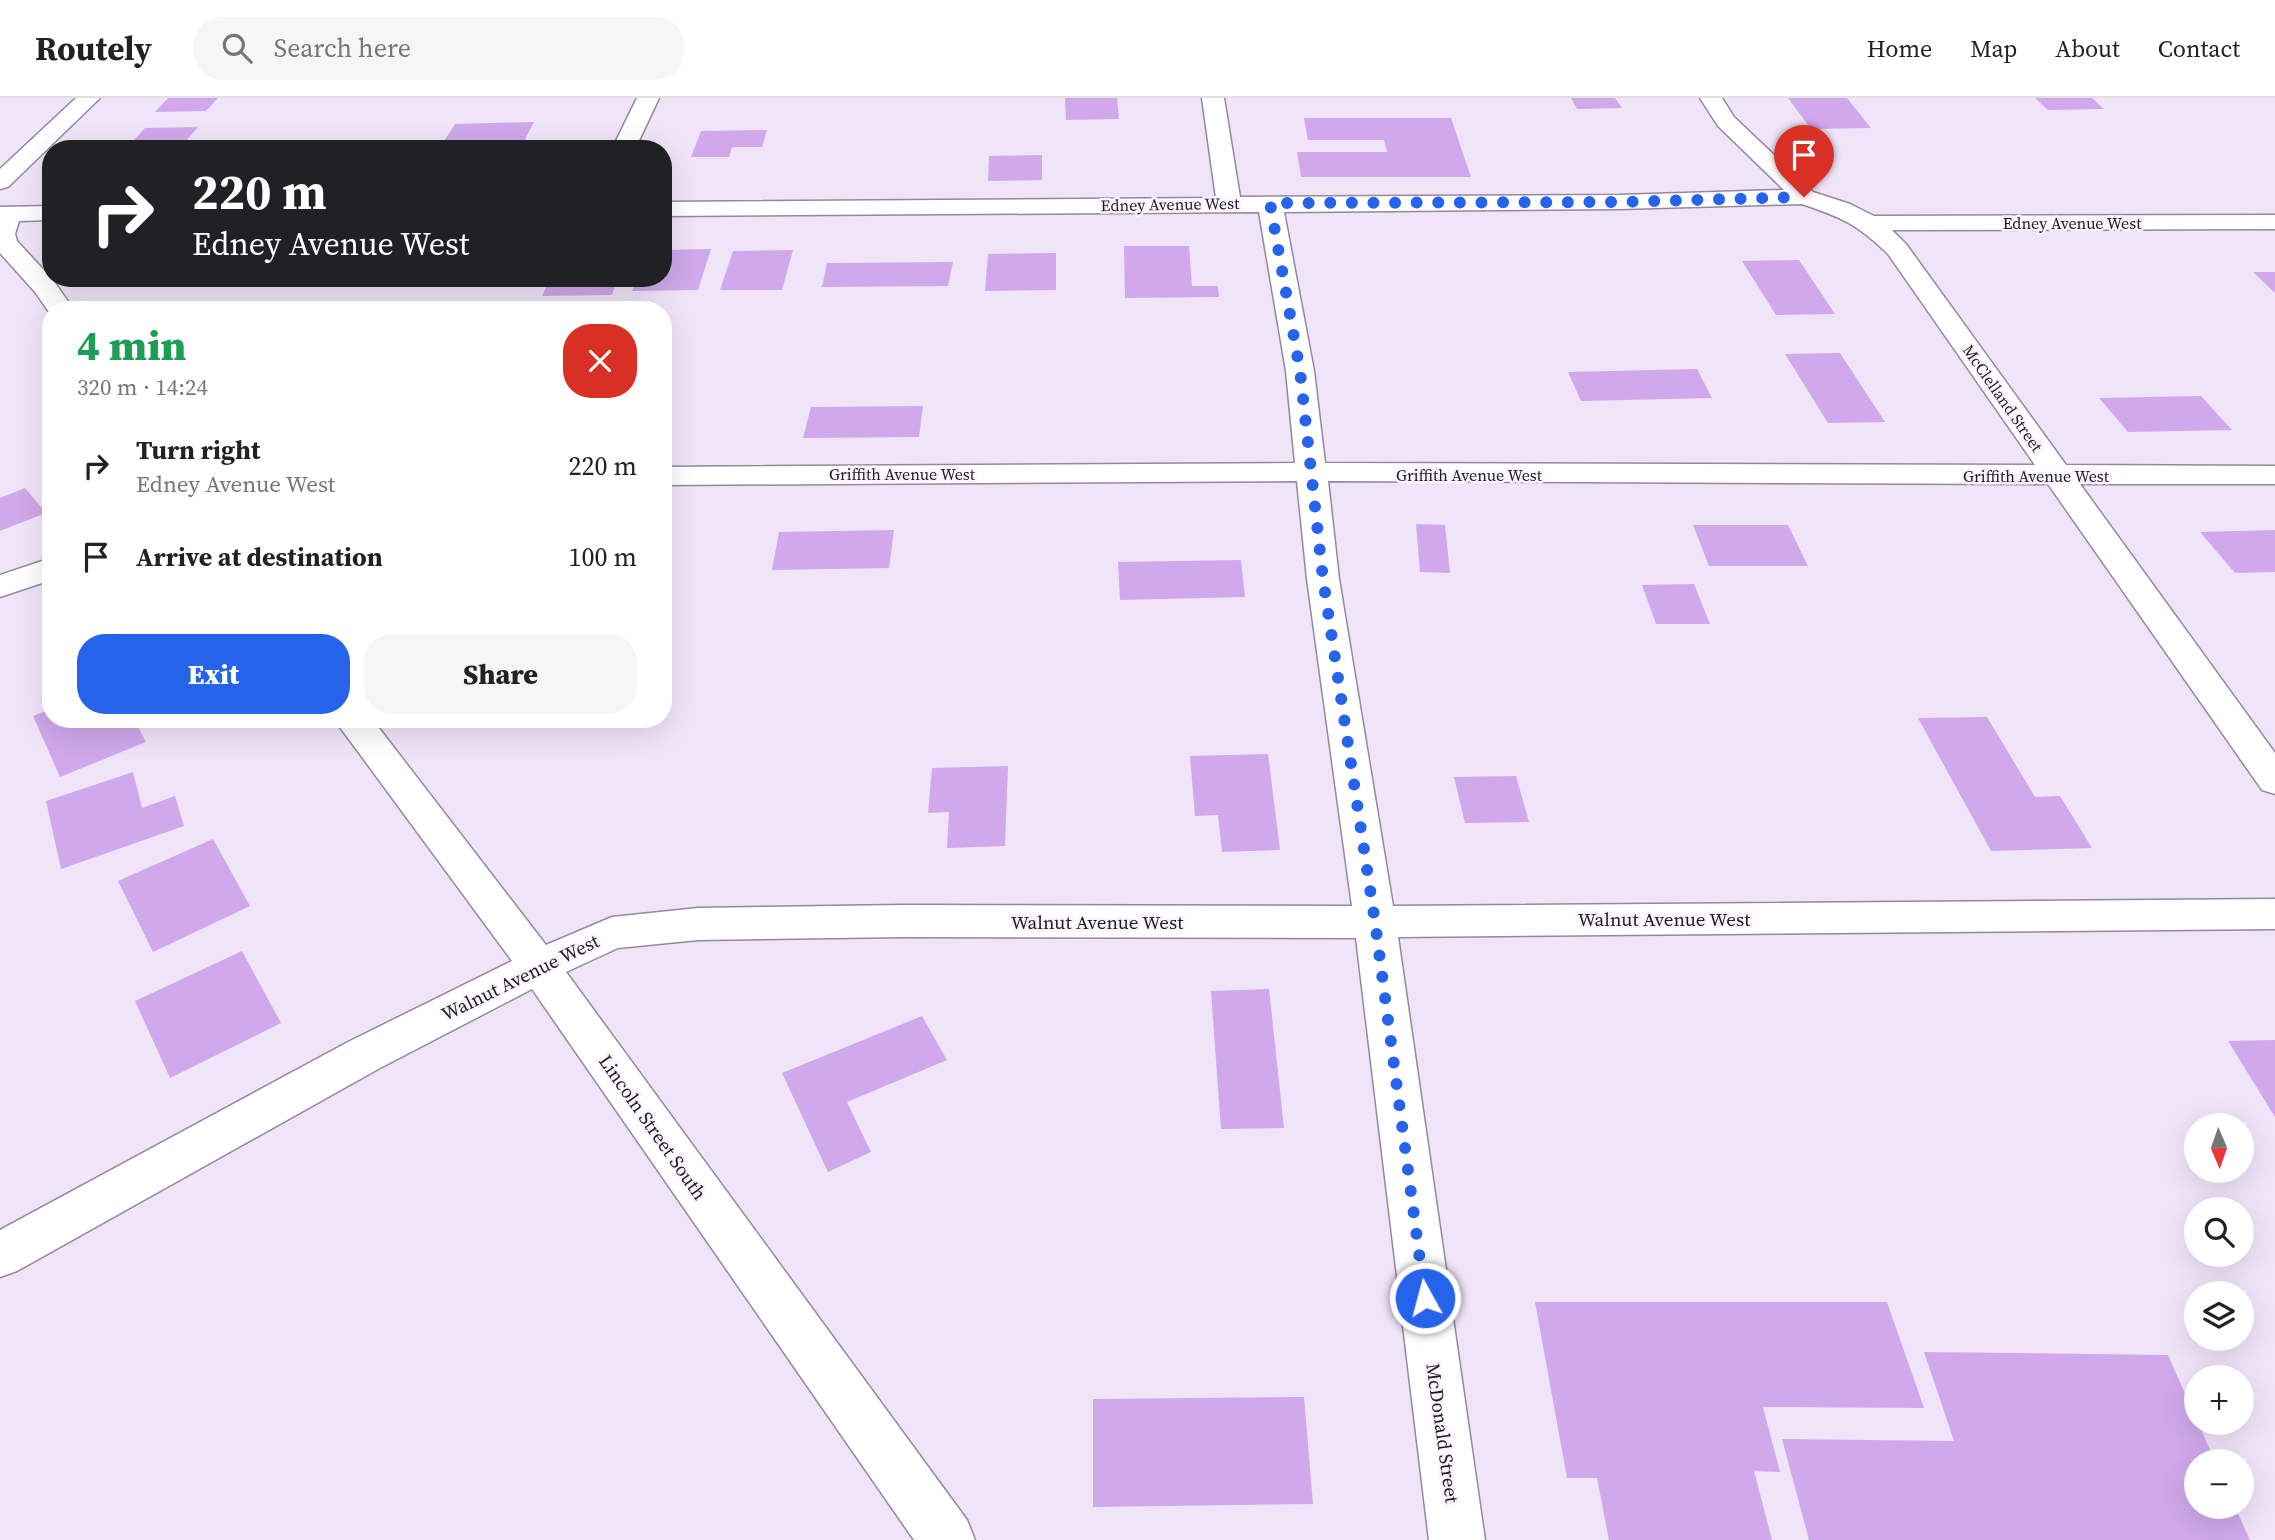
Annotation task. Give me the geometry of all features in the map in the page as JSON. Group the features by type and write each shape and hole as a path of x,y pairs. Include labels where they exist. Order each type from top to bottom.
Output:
{"street":[{"path":"44,140 89,98"},
{"path":"627,140 648,98"},
{"path":"1213,98 1228,204"},
{"name":"McClelland Street","path":"1711,98 1726,121 1804,197 1841,209 1870,223 1910,265 2275,781"},
{"path":"0,182 42,142"},
{"name":"Edney Avenue West","path":"672,209 1619,202 1804,197"},
{"name":"McDonald Street","path":"1270,203 1300,371 1323,579 1375,922 1457,1540"},
{"path":"42,213 5,214 3,234 5,243 42,284"},
{"name":"Edney Avenue West","path":"1870,223 2275,222"},
{"name":"Griffith Avenue West","path":"672,476 2275,475"},
{"path":"0,587 42,571"},
{"name":"Lincoln Street South","path":"359,728 539,966 947,1540"},
{"name":"Walnut Avenue West","path":"0,1255 364,1055 539,966 612,933 698,924 1375,922 2275,914"}],"building":[{"path":"168,98 218,98 206,111 155,112"},
{"path":"1065,98 1117,98 1119,119 1066,120"},
{"path":"1571,98 1615,98 1622,108 1577,109"},
{"path":"1788,98 1847,98 1871,128 1811,129"},
{"path":"2035,98 2092,98 2104,109 2048,110"},
{"path":"1304,118 1451,118 1471,177 1301,177 1297,152 1387,152 1384,140 1308,140"},
{"path":"534,122 525,140 445,140 455,124"},
{"path":"198,127 187,140 134,140 145,128"},
{"path":"767,130 762,147 732,147 729,157 691,157 701,131"},
{"path":"1042,155 1042,180 988,181 989,156"},
{"path":"1124,246 1189,246 1192,286 1218,286 1219,297 1125,298"},
{"path":"711,249 698,290 632,291 633,287 672,287 672,250"},
{"path":"793,250 782,290 720,290 733,251"},
{"path":"1056,253 1056,290 985,291 988,254"},
{"path":"1799,260 1835,314 1776,315 1742,261"},
{"path":"953,262 948,286 822,287 827,263"},
{"path":"2253,272 2275,272 2275,293"},
{"path":"546,287 615,287 612,295 542,296"},
{"path":"1840,353 1885,422 1828,423 1785,354"},
{"path":"1697,369 1712,398 1581,401 1568,372"},
{"path":"2201,396 2232,430 2128,432 2099,398"},
{"path":"923,406 919,437 803,438 811,407"},
{"path":"25,488 42,508 42,515 0,531 0,498"},
{"path":"1416,524 1445,525 1450,573 1420,572"},
{"path":"1693,525 1788,525 1808,566 1709,566"},
{"path":"894,530 889,568 772,570 779,532"},
{"path":"2275,530 2275,572 2235,573 2200,532"},
{"path":"1241,560 1245,597 1120,600 1118,562"},
{"path":"1694,584 1710,624 1656,624 1642,585"},
{"path":"42,712 42,728 139,728 146,742 60,777 33,716"},
{"path":"1987,717 2035,797 2060,796 2092,848 1991,851 1918,718"},
{"path":"1268,754 1280,850 1222,852 1218,815 1195,816 1190,756"},
{"path":"1008,766 1005,846 947,848 949,812 928,813 932,768"},
{"path":"133,772 142,808 175,796 184,826 61,869 46,801"},
{"path":"1516,776 1529,822 1465,823 1454,777"},
{"path":"213,839 250,906 153,952 118,881"},
{"path":"242,951 281,1023 170,1078 135,1001"},
{"path":"1269,989 1284,1128 1221,1129 1211,991"},
{"path":"922,1016 947,1060 847,1102 871,1152 828,1172 782,1073"},
{"path":"2275,1040 2275,1117 2228,1041"},
{"path":"1535,1302 1887,1302 1924,1408 1763,1407 1780,1472 1754,1471 1772,1540 1609,1540 1597,1478 1567,1478"},
{"path":"1924,1352 2168,1355 2184,1391 2184,1435 2203,1435 2210,1449 2184,1449 2184,1519 2240,1519 2250,1540 1809,1540 1782,1439 1954,1441"},
{"path":"1304,1397 1313,1504 1093,1507 1093,1399"}],"route":[{"path":"1425,1298 1375,922 1323,579 1300,371 1270,203 1619,202 1804,197"}]}
